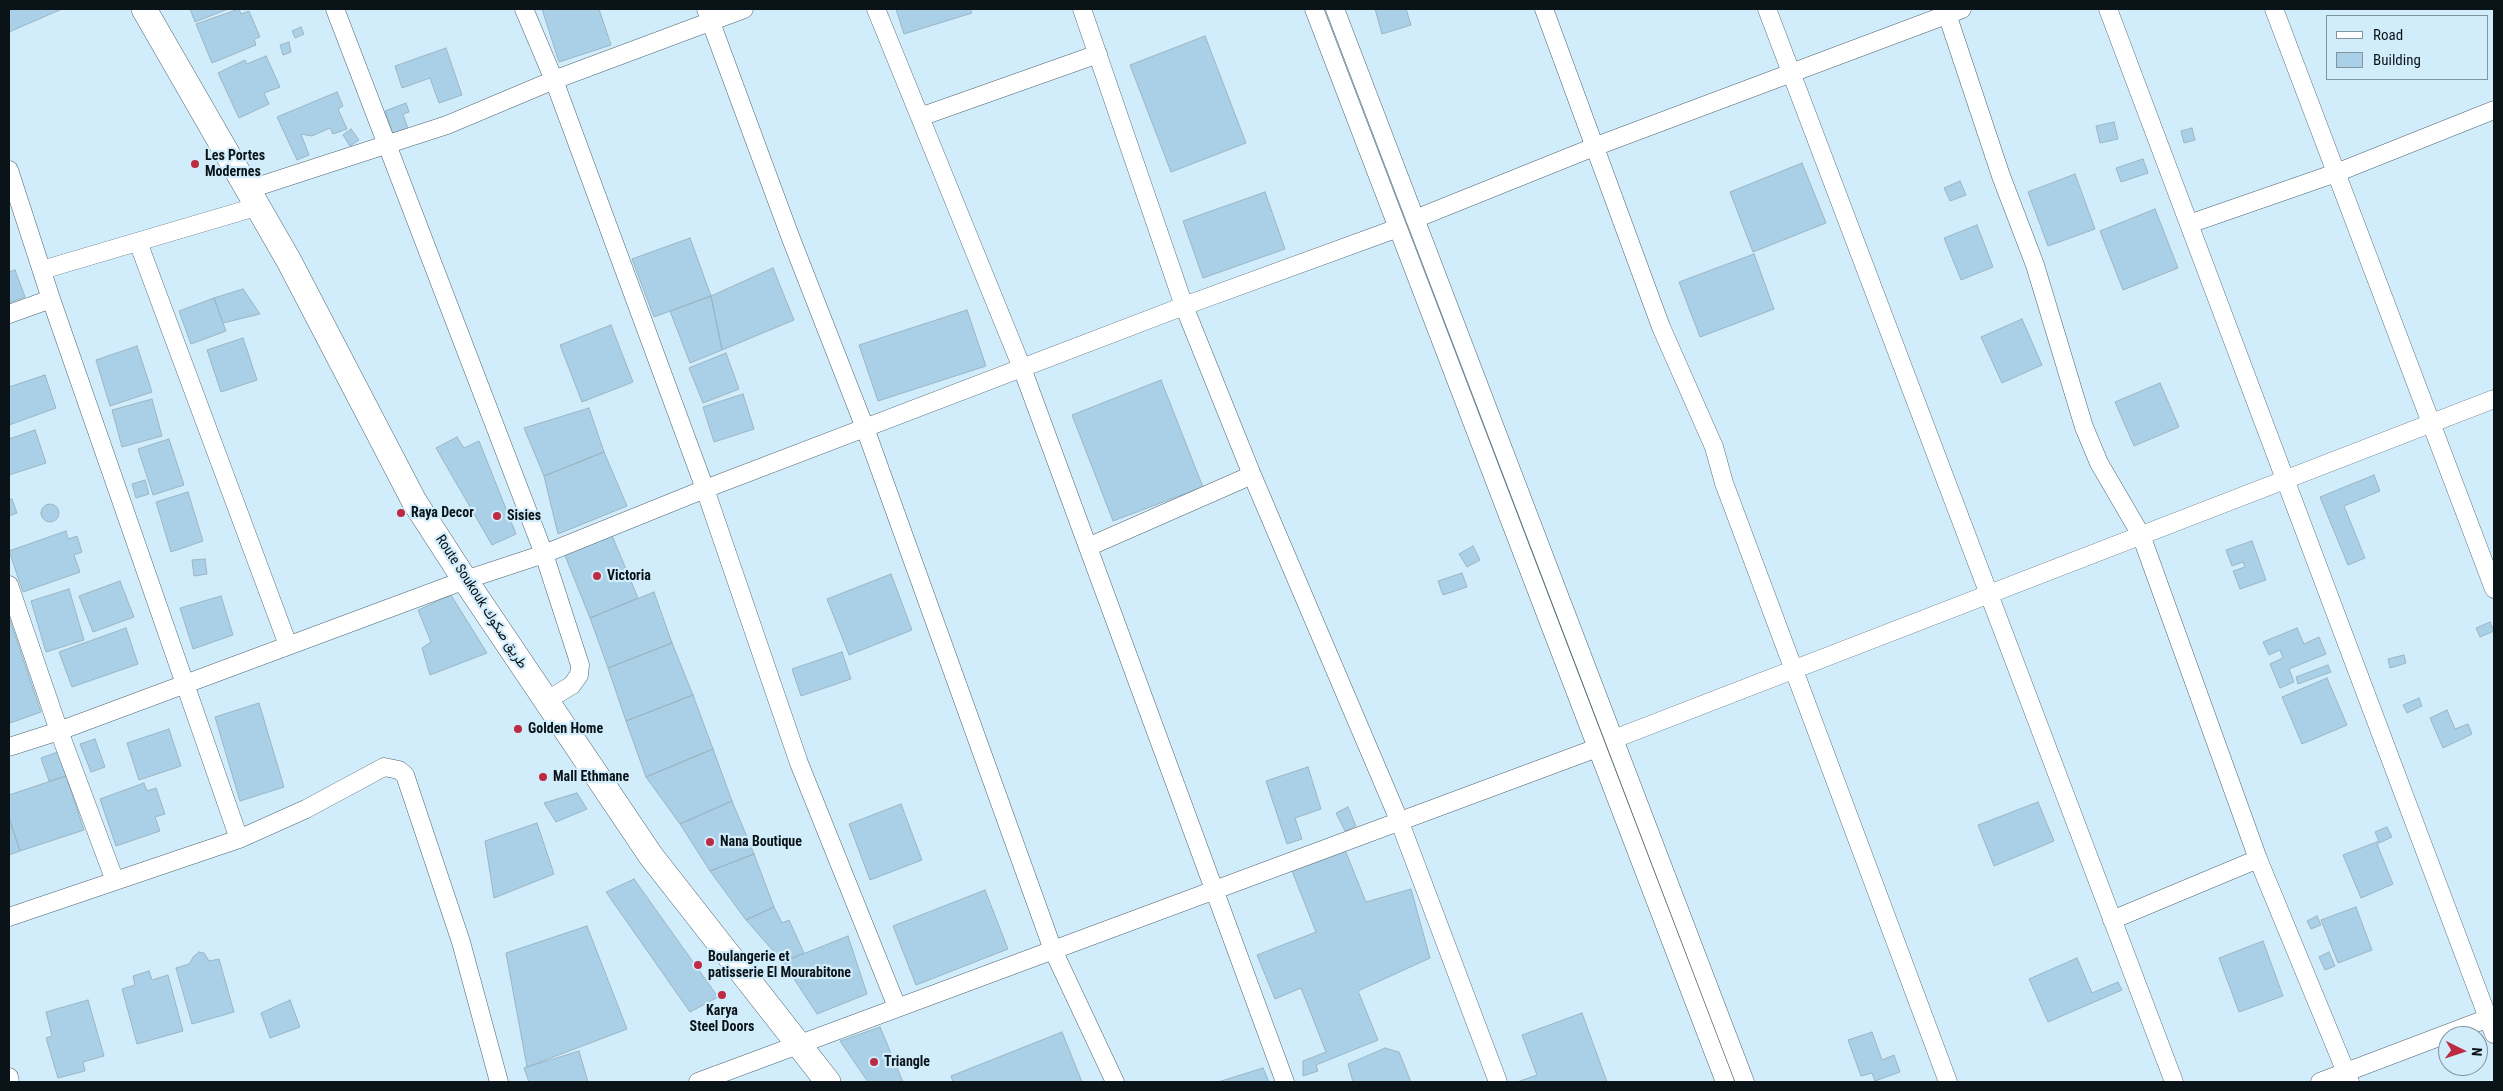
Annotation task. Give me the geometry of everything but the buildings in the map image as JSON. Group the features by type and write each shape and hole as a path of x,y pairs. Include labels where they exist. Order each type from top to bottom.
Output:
{"street":[{"name":"Route Soukouk طريق صكوك","path":"144,9 254,198 414,501 651,856 828,1082"},
{"path":"334,9 385,146 544,554 580,664 579,675 572,685 546,701"},
{"path":"524,9 554,80 705,489 799,763 897,1007"},
{"path":"42,270 138,242 385,146 447,125 708,14 744,9"},
{"path":"876,9 1022,368 1285,1082"},
{"path":"1082,9 1184,306 1252,475 1399,820 1498,1082"},
{"path":"1314,9 1724,1082"},
{"path":"1335,9 1745,1082"},
{"path":"1544,9 1660,327 1714,447 1724,483 1948,1082"},
{"path":"1767,9 2174,1082"},
{"path":"2108,9 2492,1023 2348,1077 2320,1082"},
{"path":"2274,9 2494,589"},
{"path":"1415,219 1594,147 1955,12 2001,176 2035,265 2084,427 2099,463 2140,536 2258,859 2348,1077"},
{"path":"708,14 790,236 864,428 1053,950 1115,1082"},
{"path":"920,117 1098,54"},
{"path":"2189,224 2336,173 2494,110"},
{"path":"9,170 51,299 239,839"},
{"path":"9,747 186,685 288,645 465,580 544,554 864,428 1184,306 1398,228"},
{"path":"138,242 288,645"},
{"path":"9,314 51,299"},
{"path":"1614,739 2494,399"},
{"path":"1088,547 1252,475"},
{"path":"9,585 59,731 114,881"},
{"path":"698,1082 728,1077 800,1044 897,1007 1215,891 1399,820 1597,748"},
{"path":"9,917 239,839 306,809 384,767 399,770 405,775 461,942 499,1082"},
{"path":"2112,920 2258,859"},
{"path":"9,1077 10,1082"}],"place":[{"name":"Les Portes Modernes","path":"195,164"},
{"name":"Raya Decor","path":"401,513"},
{"name":"Sisies","path":"497,516"},
{"name":"Victoria","path":"597,576"},
{"name":"Golden Home","path":"518,729"},
{"name":"Mall Ethmane","path":"543,777"},
{"name":"Nana Boutique","path":"710,842"},
{"name":"Boulangerie et patisserie El Mourabitone","path":"698,965"},
{"name":"Karya Steel Doors","path":"722,995"},
{"name":"Triangle","path":"874,1062"}]}
